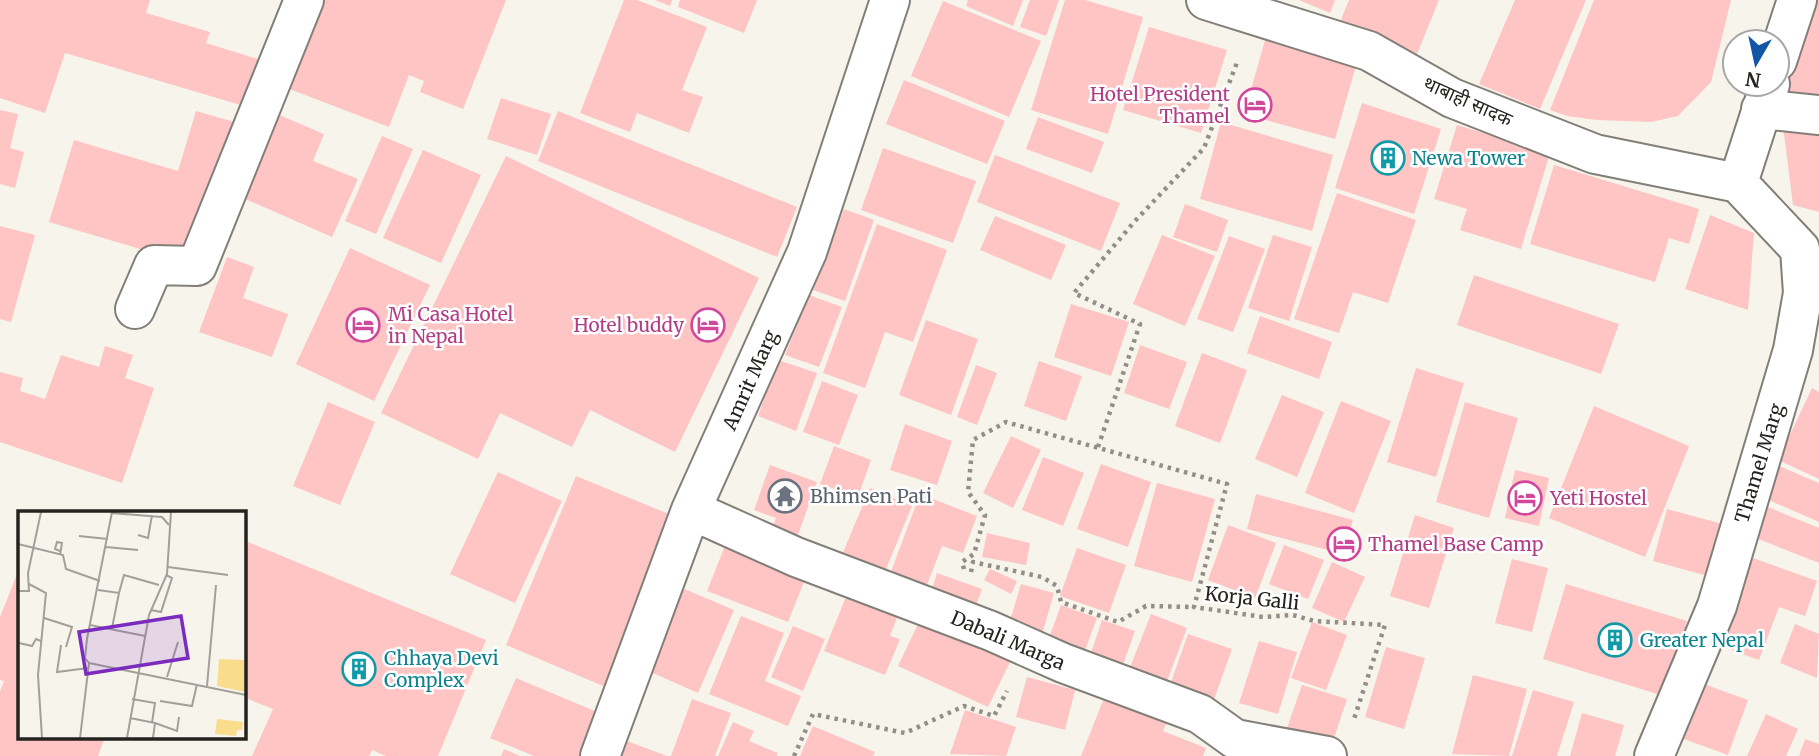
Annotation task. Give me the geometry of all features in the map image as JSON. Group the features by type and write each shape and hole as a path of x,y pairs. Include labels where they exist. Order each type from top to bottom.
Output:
{"street":[{"path":"135,309 154,265 197,266 304,0"},
{"name":"Amrit Marg","path":"600,756 691,510 807,252 890,0"},
{"name":"थाबाही सादक","path":"1206,0 1369,51 1452,98 1595,154 1738,183"},
{"path":"1788,28 1797,0"},
{"path":"1738,183 1765,98"},
{"path":"1768,98 1819,115"},
{"name":"Thamel Marg","path":"1654,756 1717,606 1806,358 1800,249 1738,183"},
{"name":"Dabali Marga","path":"691,510 796,557 1200,714 1232,748 1338,743"}],"path":[{"path":"1098,447 1140,324 1074,293 1135,221 1204,148 1245,43 1247,12"},
{"name":"Korja Galli","path":"989,590 966,576 962,562 974,554 985,516 968,492 973,440 1006,422 1227,484 1194,607 1262,617 1293,615 1314,621 1385,625 1338,743"},
{"path":"794,756 813,714 905,733 964,706 994,716 1023,662 991,631 989,590 971,572 973,562 1042,577 1057,586 1061,602 1118,622 1146,606 1194,607"}],"building":[{"path":"0,0 150,0 146,13 210,32 206,43 258,59 244,106 65,53 45,113 0,98"},
{"path":"312,0 506,0 463,109 420,92 424,81 409,75 389,127 284,87"},
{"path":"624,0 637,0 707,27 682,90 703,97 689,133 637,113 630,132 580,113"},
{"path":"655,0 672,0 670,6"},
{"path":"680,0 757,0 744,33 678,7"},
{"path":"968,0 1023,0 1013,26 966,6"},
{"path":"1030,0 1059,0 1046,36 1020,27"},
{"path":"1065,0 1085,0 1143,17 1108,134 1031,110"},
{"path":"1299,0 1335,0 1330,13"},
{"path":"1349,0 1439,0 1417,54 1340,22"},
{"path":"1515,0 1586,0 1540,109 1479,84"},
{"path":"1594,0 1731,0 1724,28 1721,28 1721,41 1711,82 1678,116 1651,122 1597,120 1567,116 1550,110"},
{"path":"1802,0 1819,0 1819,113 1783,106 1784,98 1791,98 1791,61"},
{"path":"943,1 1041,41 1009,117 911,76"},
{"path":"1149,27 1227,50 1201,133 1123,110"},
{"path":"1268,30 1359,55 1335,139 1244,114"},
{"path":"904,80 1005,121 987,164 886,124"},
{"path":"501,98 551,114 537,155 487,139"},
{"name":"Newa Tower","path":"1362,103 1441,129 1414,214 1335,188"},
{"path":"0,110 18,114 10,148 24,152 15,188 0,184"},
{"path":"196,111 238,123 184,262 49,222 74,140 178,171"},
{"path":"270,111 324,134 313,161 358,179 332,237 234,194"},
{"path":"558,111 797,207 777,257 538,161"},
{"path":"1038,117 1104,142 1092,173 1026,149"},
{"path":"1782,118 1819,125 1819,212 1793,205"},
{"path":"1221,122 1333,155 1312,231 1200,199"},
{"path":"1457,125 1550,153 1521,249 1460,230 1467,209 1434,199"},
{"path":"382,136 413,149 376,234 345,221"},
{"path":"883,148 976,181 953,243 861,210"},
{"path":"423,150 481,175 441,263 383,238"},
{"path":"995,155 1120,203 1101,251 977,202"},
{"path":"506,156 759,278 675,452 590,410 572,447 500,413 478,459 381,413"},
{"path":"1554,165 1699,209 1689,244 1669,238 1655,282 1530,244"},
{"path":"1337,193 1416,220 1388,303 1353,292 1339,333 1294,319"},
{"path":"1185,204 1228,220 1217,252 1173,237"},
{"path":"844,209 874,220 845,301 813,290"},
{"path":"1710,215 1754,233 1748,310 1685,289"},
{"path":"995,216 1066,245 1051,280 980,250"},
{"path":"877,224 947,250 913,342 885,332 865,388 823,373"},
{"path":"0,226 35,235 11,322 0,319"},
{"path":"1162,235 1215,256 1185,326 1133,304"},
{"path":"1273,235 1312,247 1289,321 1248,308"},
{"path":"1229,236 1265,249 1233,332 1197,319"},
{"name":"Mi Casa Hotel in Nepal","path":"350,248 430,285 374,401 296,364"},
{"path":"227,257 254,267 243,298 288,314 272,357 199,332"},
{"path":"1474,275 1619,324 1601,374 1457,325"},
{"path":"809,295 842,307 819,367 785,355"},
{"path":"1071,304 1129,322 1111,376 1054,357"},
{"path":"1260,316 1332,342 1319,379 1247,353"},
{"path":"926,320 978,339 951,415 899,395"},
{"path":"1140,345 1187,362 1169,409 1124,393"},
{"path":"105,346 133,355 125,378 154,388 122,483 0,442 0,372 23,378 20,391 45,399 61,355 99,367"},
{"path":"1202,353 1247,370 1220,443 1175,426"},
{"path":"778,360 817,373 796,431 758,416"},
{"path":"1039,361 1082,376 1066,421 1024,406"},
{"path":"976,365 997,373 977,425 957,417"},
{"path":"1416,368 1464,383 1436,477 1387,462"},
{"path":"822,381 858,395 839,445 803,432"},
{"path":"1812,388 1819,392 1819,479 1778,460"},
{"path":"1282,395 1324,412 1297,477 1255,459"},
{"path":"1341,401 1391,421 1354,513 1305,493"},
{"path":"328,402 375,422 340,505 293,486"},
{"path":"1465,402 1518,418 1489,518 1436,502"},
{"path":"1594,406 1689,446 1645,557 1549,518"},
{"path":"905,424 952,441 937,485 890,470"},
{"path":"1011,436 1041,450 1013,508 983,493"},
{"path":"834,446 871,460 858,497 820,484"},
{"path":"1043,457 1084,473 1063,526 1022,510"},
{"path":"1101,464 1151,482 1128,547 1077,529"},
{"name":"Bhimsen Pati","path":"770,465 817,482 795,543 770,534 776,518 754,510"},
{"path":"1779,466 1819,483 1819,522 1764,498"},
{"path":"1515,470 1549,478 1539,526 1505,518"},
{"path":"498,472 562,501 515,603 450,574"},
{"path":"576,476 681,519 610,689 506,645"},
{"path":"1157,483 1215,499 1192,582 1134,566"},
{"path":"870,488 912,506 882,579 839,562"},
{"path":"920,494 977,516 963,553 942,546 922,598 886,585"},
{"path":"1256,494 1353,520 1343,554 1247,529"},
{"path":"1763,505 1819,528 1819,563 1751,536"},
{"path":"1667,509 1730,526 1715,578 1653,561"},
{"path":"1415,515 1454,528 1429,608 1390,596"},
{"path":"1228,525 1276,543 1255,598 1208,580"},
{"path":"987,533 1030,543 1026,565 982,557"},
{"path":"728,538 809,569 788,622 707,591"},
{"name":"Chhaya Devi Complex","path":"245,541 486,640 438,756 386,756 372,750 369,756 252,756 273,709 245,698"},
{"path":"1284,545 1324,560 1308,599 1269,584"},
{"path":"1077,548 1126,565 1109,613 1060,596"},
{"path":"1753,558 1817,581 1805,616 1779,607 1759,660 1720,646"},
{"path":"1512,559 1548,568 1532,632 1495,623"},
{"path":"1332,562 1365,577 1344,622 1312,608"},
{"path":"990,569 1017,581 1011,594 984,580"},
{"path":"18,572 18,738 105,738 98,756 0,756 0,691 4,681 0,680 0,617"},
{"path":"937,573 982,589 974,611 930,596"},
{"path":"1021,584 1054,593 1040,641 1007,631"},
{"name":"Greater Nepal","path":"1566,584 1687,621 1664,696 1543,659"},
{"path":"850,587 901,607 890,636 900,639 885,675 824,651"},
{"path":"682,588 734,610 698,693 646,670"},
{"path":"1061,605 1097,618 1081,661 1045,649"},
{"path":"1151,614 1187,628 1164,689 1127,675"},
{"path":"741,616 784,633 765,681 801,696 788,726 709,694"},
{"path":"920,620 1010,662 988,707 898,666"},
{"path":"1102,620 1135,631 1120,673 1088,662"},
{"path":"1312,622 1347,635 1326,690 1291,678"},
{"path":"1795,624 1819,634 1817,678 1780,663"},
{"path":"793,626 825,639 803,691 771,677"},
{"path":"1188,634 1232,649 1210,711 1166,696"},
{"path":"1259,641 1297,652 1278,714 1239,703"},
{"path":"1386,647 1425,658 1404,729 1365,717"},
{"path":"1473,675 1527,689 1509,756 1452,754"},
{"path":"1027,677 1075,690 1065,730 1016,717"},
{"path":"516,678 609,717 593,756 534,756 490,738"},
{"path":"1690,679 1748,700 1728,755 1670,734"},
{"path":"1302,685 1347,699 1332,744 1287,728"},
{"path":"1108,688 1171,712 1163,731 1206,748 1203,756 1081,756"},
{"path":"1533,690 1574,702 1557,756 1512,756"},
{"path":"692,699 731,713 715,756 671,756"},
{"path":"965,710 1016,727 1006,756 950,754"},
{"path":"1582,713 1624,725 1615,756 1570,756"},
{"path":"1766,714 1798,729 1786,756 1747,756"},
{"path":"733,722 754,731 749,741 778,753 777,756 718,756"},
{"path":"813,726 875,752 873,756 800,756"},
{"path":"1805,739 1819,744 1819,756 1799,756"},
{"path":"627,741 667,756 622,756"},
{"path":"504,749 520,756 501,756"}],"place":[{"name":"Hotel President Thamel","path":"1255,105"},
{"name":"Newa Tower","path":"1388,158"},
{"name":"Mi Casa Hotel in Nepal","path":"363,325"},
{"name":"Hotel buddy","path":"708,325"},
{"name":"Bhimsen Pati","path":"785,496"},
{"name":"Yeti Hostel","path":"1525,498"},
{"name":"Thamel Base Camp","path":"1344,544"},
{"name":"Greater Nepal","path":"1615,640"},
{"name":"Chhaya Devi Complex","path":"359,669"}]}
